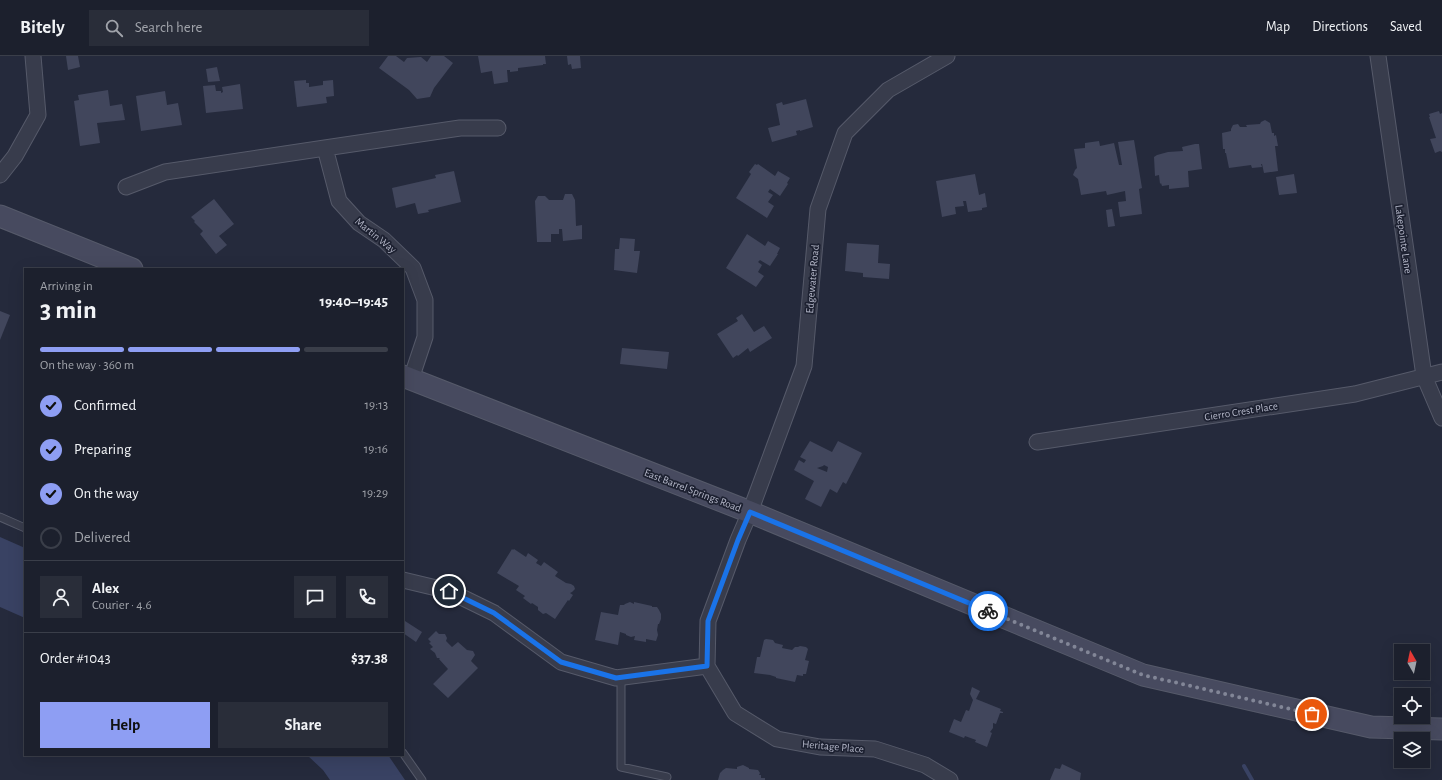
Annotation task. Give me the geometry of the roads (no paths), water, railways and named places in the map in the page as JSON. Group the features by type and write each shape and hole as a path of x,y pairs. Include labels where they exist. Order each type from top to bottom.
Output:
{"street":[{"path":"0,175 15,156 38,115 33,56"},
{"name":"Lakepointe Lane","path":"1378,56 1424,376 1442,418"},
{"name":"Edgewater Road","path":"707,666 708,621 804,366 818,209 845,133 888,90 945,57"},
{"path":"126,187 165,172 460,128 498,128"},
{"name":"Martin Way","path":"325,148 339,201 359,223 384,240 413,268 424,300 425,337 407,377"},
{"path":"0,216 130,268"},
{"name":"Cierro Crest Place","path":"1037,442 1355,394 1442,372"},
{"name":"East Barrel Springs Road","path":"407,377 750,512 1143,675 1371,727 1442,729"},
{"path":"404,580 449,591 494,613 561,662 616,678 707,666"},
{"name":"Heritage Place","path":"707,666 735,713 777,739 820,747 875,749 925,765 950,780"}],"lane":[{"path":"0,518 24,528"},
{"path":"621,678 621,767 667,777"},
{"path":"404,754 422,780"}],"water":[{"path":"0,537 24,548 24,618 0,607"},
{"path":"308,756 389,756 405,780 330,780 323,770"}],"waterway":[{"path":"1244,766 1252,780"}]}
